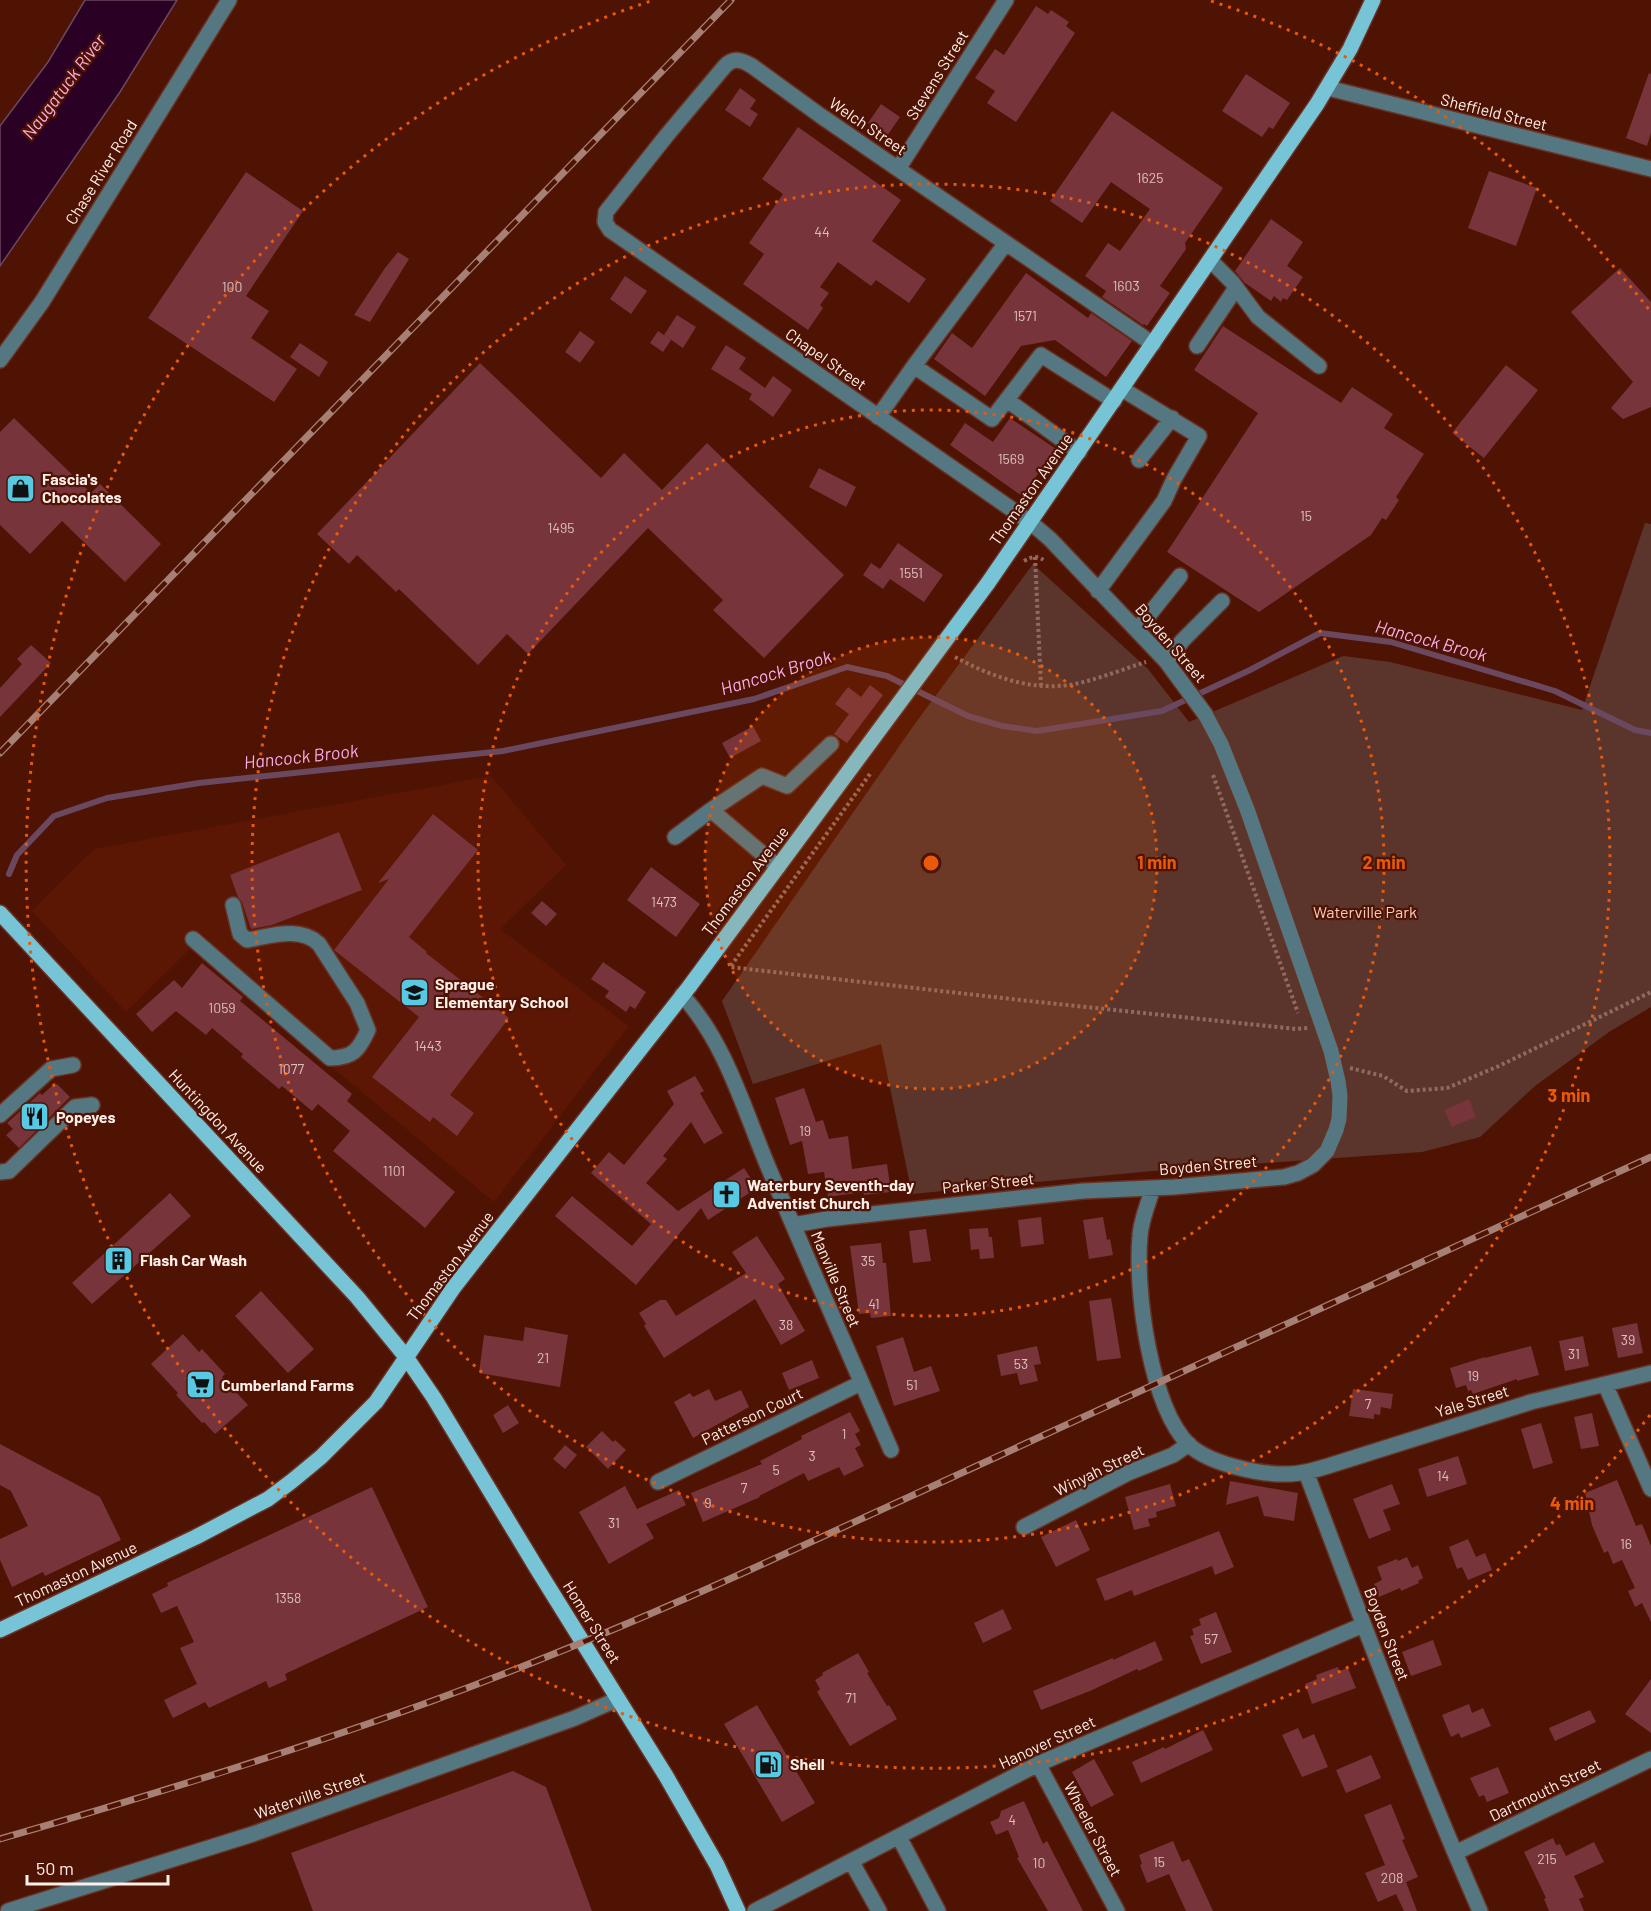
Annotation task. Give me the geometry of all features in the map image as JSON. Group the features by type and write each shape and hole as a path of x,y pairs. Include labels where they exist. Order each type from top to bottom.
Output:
{"main road":[{"name":"Thomaston Avenue","path":"0,1630 196,1537 268,1499 305,1471 376,1402 454,1287 682,995 988,583 1328,88 1350,49 1373,0"},
{"name":"Huntingdon Avenue","path":"0,913 357,1297 406,1358"},
{"name":"Homer Street","path":"406,1358 435,1398 701,1836 738,1911"}],"street":[{"name":"Chase River Road","path":"0,360 42,302 229,0"},
{"name":"Stevens Street","path":"898,169 1006,0"},
{"name":"Welch Street","path":"605,222 604,217 609,207 667,135 725,66 732,61 740,60 752,66 1153,344"},
{"name":"Sheffield Street","path":"1328,88 1651,169"},
{"name":"Chapel Street","path":"605,222 610,230 1030,522"},
{"path":"878,417 1006,243"},
{"path":"1210,260 1236,288 1258,317 1319,366"},
{"path":"1197,346 1236,288"},
{"path":"914,366 992,419 1041,355 1118,395 1172,418 1199,436 1164,501 1098,591"},
{"path":"1006,400 1079,452"},
{"path":"1139,460 1172,418"},
{"name":"Boyden Street","path":"1030,522 1050,539 1166,661 1205,714 1221,744 1247,808 1324,1028 1335,1065 1340,1096 1339,1119 1333,1141 1321,1158 1299,1173 1284,1177 1153,1188 1140,1236 1141,1284 1151,1364 1172,1422 1189,1444 1206,1457 1230,1465 1278,1474 1306,1472 1363,1625 1480,1911"},
{"path":"1137,630 1180,576"},
{"path":"1166,661 1182,640 1222,601"},
{"path":"675,837 762,776 787,786 831,744"},
{"path":"711,810 778,867"},
{"path":"193,939 330,1058 344,1058 361,1047 368,1030 357,1002 319,944 313,938 297,933 247,940 240,934 233,906"},
{"name":"Manville Street","path":"682,995 704,1021 721,1051 793,1225 891,1450"},
{"path":"0,1115 51,1069 73,1065"},
{"path":"0,1172 9,1171 75,1107 93,1105"},
{"path":"0,1159 19,1161"},
{"name":"Parker Street","path":"793,1225 827,1219 1071,1192 1153,1188"},
{"name":"Yale Street","path":"1306,1472 1506,1409 1651,1373"},
{"name":"Patterson Court","path":"658,1482 861,1383"},
{"path":"1605,1384 1651,1489"},
{"name":"Winyah Street","path":"1024,1527 1128,1473 1173,1455 1189,1444"},
{"name":"Hanover Street","path":"755,1911 1038,1764 1363,1625"},
{"name":"Waterville Street","path":"8,1911 291,1821 575,1718 618,1699"},
{"name":"Dartmouth Street","path":"1455,1853 1651,1759"},
{"name":"Wheeler Street","path":"1038,1764 1116,1911"},
{"path":"899,1837 938,1911"},
{"path":"851,1861 879,1911"}],"path":[{"path":"1023,562 1032,556 1041,557 1048,564"},
{"path":"1035,557 1041,686"},
{"path":"950,664 962,648"},
{"path":"1138,656 1151,666"},
{"path":"955,657 977,669 1016,682 1041,686 1077,684 1146,662"},
{"path":"1210,766 1304,1028"},
{"path":"873,770 730,967 1029,1001 1304,1028 1324,1028"},
{"path":"1335,1065 1383,1076 1407,1091 1447,1088 1499,1066 1651,992"}],"shaded area":[{"name":"Sprague Elementary School","path":"491,776 566,865 500,929 629,1026 494,1202 190,949 126,1012 32,911 94,849"}],"green space":[{"name":"Waterville Park","path":"1645,523 1651,524 1651,1007 1609,1032 1535,1086 1480,1137 1422,1152 1152,1171 912,1194 881,1044 753,1084 722,1001 914,725 1033,564 1148,669 1189,722 1343,656 1390,662 1582,710"}],"water":[{"name":"Naugatuck River","path":"85,0 177,0 120,92 0,266 0,126 48,62"}],"building":[{"path":"1036,6 1048,14 1051,10 1069,22 1066,26 1075,33 1016,122 987,103 995,91 975,78 995,49 1004,55"},
{"path":"1649,73 1651,74 1651,133 1647,146 1626,138"},
{"path":"1246,74 1290,103 1273,129 1269,127 1262,137 1222,111"},
{"path":"740,88 756,100 750,109 758,114 750,127 725,110"},
{"path":"881,104 900,117 887,136 868,123"},
{"path":"1112,111 1223,188 1185,243 1186,249 1160,286 1170,293 1147,326 1102,297 1106,291 1085,276 1108,243 1120,251 1150,209 1111,182 1082,223 1050,201"},
{"path":"798,127 901,200 872,241 926,279 909,303 876,280 871,286 838,262 820,287 829,293 820,305 823,308 808,330 743,284 764,254 749,243 783,194 762,179"},
{"path":"1489,171 1537,188 1516,246 1468,228"},
{"path":"246,172 303,211 246,296 269,311 251,338 297,369 274,402 148,318"},
{"path":"1271,219 1303,242 1287,266 1303,277 1287,300 1283,298 1281,302 1274,296 1271,301 1245,283 1235,271"},
{"path":"398,252 409,259 370,322 354,315 385,268"},
{"path":"1620,268 1651,302 1651,407 1623,419 1611,408 1633,382 1571,312"},
{"path":"1026,273 1088,318 1091,313 1132,341 1106,377 1055,340 1021,346 985,396 934,359 952,333 972,348"},
{"path":"625,276 647,291 631,314 610,299"},
{"path":"677,315 696,327 683,348 664,335"},
{"path":"1223,326 1341,403 1352,387 1393,414 1384,428 1424,454 1396,497 1399,500 1386,520 1382,518 1371,535 1259,612 1167,552 1258,413 1194,370"},
{"path":"580,331 595,342 580,363 565,352"},
{"path":"658,331 671,340 663,352 650,343"},
{"path":"300,343 328,362 319,377 290,357"},
{"path":"726,345 746,358 739,369 765,388 773,376 792,390 773,417 749,399 752,394 711,369"},
{"path":"480,363 601,478 624,453 662,490 707,443 844,575 764,658 713,610 723,600 648,528 528,654 507,634 478,665 399,589 396,592 357,555 349,564 317,534"},
{"path":"1506,365 1538,390 1484,458 1452,433"},
{"path":"14,418 91,493 100,484 161,544 125,582 62,521 30,554 0,525 0,432"},
{"path":"1010,418 1056,449 1022,496 950,445 965,423 993,442"},
{"path":"819,468 856,487 846,507 809,487"},
{"path":"898,543 943,575 924,602 890,579 883,589 863,575 871,563 880,569"},
{"path":"31,645 51,663 0,717 0,688 22,664 17,659"},
{"path":"870,685 883,695 847,743 834,734 849,714 835,704 848,687 861,697"},
{"path":"753,726 761,741 730,758 722,743"},
{"path":"433,814 478,850 409,937 509,1018 450,1095 474,1113 457,1136 433,1117 430,1122 372,1077 419,1017 334,950 389,879 378,883"},
{"path":"339,832 362,890 272,925 251,929 230,875"},
{"path":"651,867 700,904 676,937 627,900"},
{"path":"542,901 557,914 546,926 531,913"},
{"path":"603,962 646,992 635,1009 630,1006 626,1012 605,997 609,991 591,979"},
{"path":"202,963 243,997 240,1001 352,1094 347,1101 455,1192 425,1228 333,1151 350,1131 318,1104 312,1111 282,1086 279,1089 241,1057 243,1054 212,1028 206,1035 176,1011 152,1032 136,1014 174,980 182,988"},
{"path":"695,1076 704,1091 700,1093 723,1133 704,1144 691,1122 663,1156 667,1159 646,1183 678,1211 744,1168 757,1188 708,1220 701,1208 636,1285 555,1216 572,1196 632,1246 651,1224 591,1173 609,1152 624,1165 674,1104 667,1091"},
{"name":"Popeyes","path":"54,1084 55,1086 57,1084 70,1097 19,1148 6,1135 13,1129 7,1123 40,1093 42,1095"},
{"path":"804,1088 816,1122 823,1120 829,1139 848,1136 852,1169 887,1164 891,1192 864,1195 863,1192 828,1197 824,1172 808,1174 802,1141 790,1145 775,1098"},
{"path":"1469,1099 1476,1117 1452,1127 1444,1110"},
{"name":"Flash Car Wash","path":"170,1193 191,1216 92,1304 72,1283"},
{"path":"1041,1217 1044,1244 1021,1247 1018,1220"},
{"path":"1103,1217 1107,1240 1110,1239 1113,1255 1089,1259 1083,1220"},
{"path":"988,1228 989,1237 992,1237 994,1258 980,1259 979,1249 971,1250 969,1229"},
{"path":"926,1229 931,1261 913,1263 909,1231"},
{"path":"757,1236 785,1279 778,1284 805,1331 781,1345 755,1299 664,1358 644,1326 646,1324 639,1313 660,1300 666,1300 676,1316 746,1273 732,1252"},
{"path":"881,1243 883,1263 886,1263 891,1316 871,1318 870,1313 859,1314 850,1246"},
{"name":"Cumberland Farms","path":"261,1291 314,1349 288,1373 235,1316"},
{"path":"1111,1298 1121,1358 1097,1361 1089,1301"},
{"path":"1637,1323 1643,1353 1618,1358 1612,1328"},
{"path":"525,1327 568,1335 560,1387 479,1373 484,1335 523,1341"},
{"name":"Cumberland Farms","path":"183,1334 199,1352 202,1349 225,1374 222,1377 248,1405 215,1434 176,1395 178,1393 151,1364"},
{"path":"1583,1336 1589,1366 1565,1371 1559,1341"},
{"path":"903,1337 914,1372 931,1366 940,1391 894,1406 876,1346"},
{"path":"1037,1346 1041,1364 1034,1365 1038,1381 1020,1385 1017,1373 1001,1376 997,1355"},
{"path":"1531,1346 1539,1375 1517,1381 1517,1379 1473,1394 1471,1390 1468,1391 1466,1385 1456,1388 1450,1368"},
{"path":"812,1360 819,1378 789,1390 782,1373"},
{"path":"709,1389 715,1401 741,1390 749,1407 693,1438 674,1402 690,1393 693,1397"},
{"path":"1353,1389 1393,1394 1391,1409 1381,1407 1380,1415 1374,1414 1374,1419 1349,1416"},
{"path":"508,1405 519,1423 503,1433 493,1415"},
{"path":"850,1412 860,1431 855,1434 861,1445 855,1448 864,1466 844,1476 839,1467 808,1481 804,1473 760,1497 703,1522 691,1493 762,1464 760,1461 802,1439 801,1436"},
{"path":"1592,1413 1599,1446 1581,1449 1574,1417"},
{"path":"1541,1423 1553,1463 1533,1469 1521,1429"},
{"path":"602,1431 626,1450 608,1469 586,1447"},
{"path":"0,1444 100,1497 121,1540 45,1576 43,1572 12,1587 0,1560 0,1539 28,1526 11,1491 0,1485"},
{"path":"565,1445 577,1455 565,1469 553,1459"},
{"path":"1458,1456 1467,1484 1427,1497 1418,1469"},
{"path":"1617,1480 1636,1526 1642,1524 1651,1546 1651,1622 1642,1603 1635,1607 1628,1591 1635,1588 1622,1560 1613,1564 1608,1551 1604,1553 1592,1525 1585,1493"},
{"path":"1230,1481 1298,1493 1294,1521 1264,1516 1258,1496 1226,1505"},
{"path":"1170,1484 1176,1506 1156,1512 1157,1517 1148,1519 1150,1526 1134,1530 1125,1497"},
{"path":"1392,1484 1400,1504 1383,1510 1391,1530 1369,1539 1353,1499"},
{"path":"625,1486 637,1509 679,1490 686,1505 646,1524 654,1538 609,1564 579,1512"},
{"path":"372,1487 428,1607 285,1674 287,1680 269,1688 266,1681 209,1708 205,1702 173,1718 164,1700 197,1684 180,1648 194,1642 177,1606 161,1613 152,1594 168,1586 167,1583"},
{"path":"1076,1520 1090,1550 1056,1567 1041,1537"},
{"path":"1219,1531 1234,1567 1215,1575 1212,1566 1134,1596 1132,1590 1105,1601 1096,1579"},
{"path":"1468,1539 1476,1557 1485,1553 1492,1570 1468,1580 1462,1567 1457,1569 1449,1547"},
{"path":"1407,1557 1412,1568 1418,1565 1423,1578 1418,1581 1419,1583 1401,1591 1400,1588 1379,1597 1374,1584 1382,1580 1377,1567"},
{"path":"1003,1609 1012,1629 983,1643 974,1623"},
{"path":"1216,1612 1232,1652 1201,1664 1190,1636 1194,1635 1192,1629 1201,1625 1199,1619"},
{"path":"1433,1640 1442,1665 1411,1676 1402,1652"},
{"path":"1155,1641 1163,1660 1041,1710 1033,1691"},
{"path":"858,1653 869,1672 867,1673 897,1719 850,1746 817,1692 820,1689 815,1680 823,1675 822,1673"},
{"path":"1338,1667 1339,1671 1348,1668 1356,1688 1312,1704 1305,1684 1317,1679 1316,1675"},
{"path":"1651,1679 1651,1733 1625,1714"},
{"path":"1469,1704 1472,1713 1483,1708 1491,1726 1461,1738 1459,1733 1451,1737 1442,1715"},
{"name":"Shell","path":"757,1705 815,1803 782,1822 724,1724"},
{"path":"1590,1710 1596,1722 1555,1741 1549,1728"},
{"path":"1298,1728 1303,1739 1314,1734 1328,1767 1302,1777 1282,1735"},
{"path":"1203,1730 1213,1750 1141,1783 1132,1762"},
{"path":"1371,1755 1381,1778 1346,1793 1336,1770"},
{"path":"1094,1759 1114,1795 1091,1807 1072,1772"},
{"path":"1498,1767 1509,1793 1487,1802 1484,1795 1479,1797 1470,1778"},
{"path":"513,1771 546,1787 592,1911 313,1911 291,1853"},
{"path":"1024,1801 1043,1844 1047,1841 1083,1911 1048,1911 1017,1858 1019,1857 1008,1830 996,1835 990,1822 999,1818 1001,1811"},
{"path":"1391,1804 1405,1839 1402,1840 1418,1877 1406,1882 1417,1911 1404,1911 1396,1894 1378,1902 1365,1873 1385,1865 1364,1815"},
{"path":"1553,1838 1556,1845 1560,1844 1566,1856 1594,1842 1604,1862 1574,1876 1584,1897 1579,1899 1584,1911 1549,1911 1544,1899 1546,1898 1524,1852"},
{"path":"1173,1841 1182,1862 1189,1859 1213,1911 1186,1911 1169,1874 1147,1883 1139,1855"}],"waterway":[{"name":"Hancock Brook","path":"9,874 17,855 54,816 107,798 199,783 503,751 754,699 847,667 887,676 968,716 1002,726 1037,731 1162,711 1250,670 1320,633 1391,642 1555,691 1635,730 1651,733"}],"railway":[{"path":"0,753 731,0"},
{"path":"0,1839 163,1791 325,1739 473,1686 594,1638 754,1568 1651,1157"}],"place":[{"name":"Fascia's Chocolates","path":"21,488"},
{"name":"Sprague Elementary School","path":"414,993"},
{"name":"Popeyes","path":"35,1117"},
{"name":"Waterbury Seventh-day Adventist Church","path":"726,1194"},
{"name":"Flash Car Wash","path":"119,1260"},
{"name":"Cumberland Farms","path":"200,1385"},
{"name":"Shell","path":"769,1764"}]}
